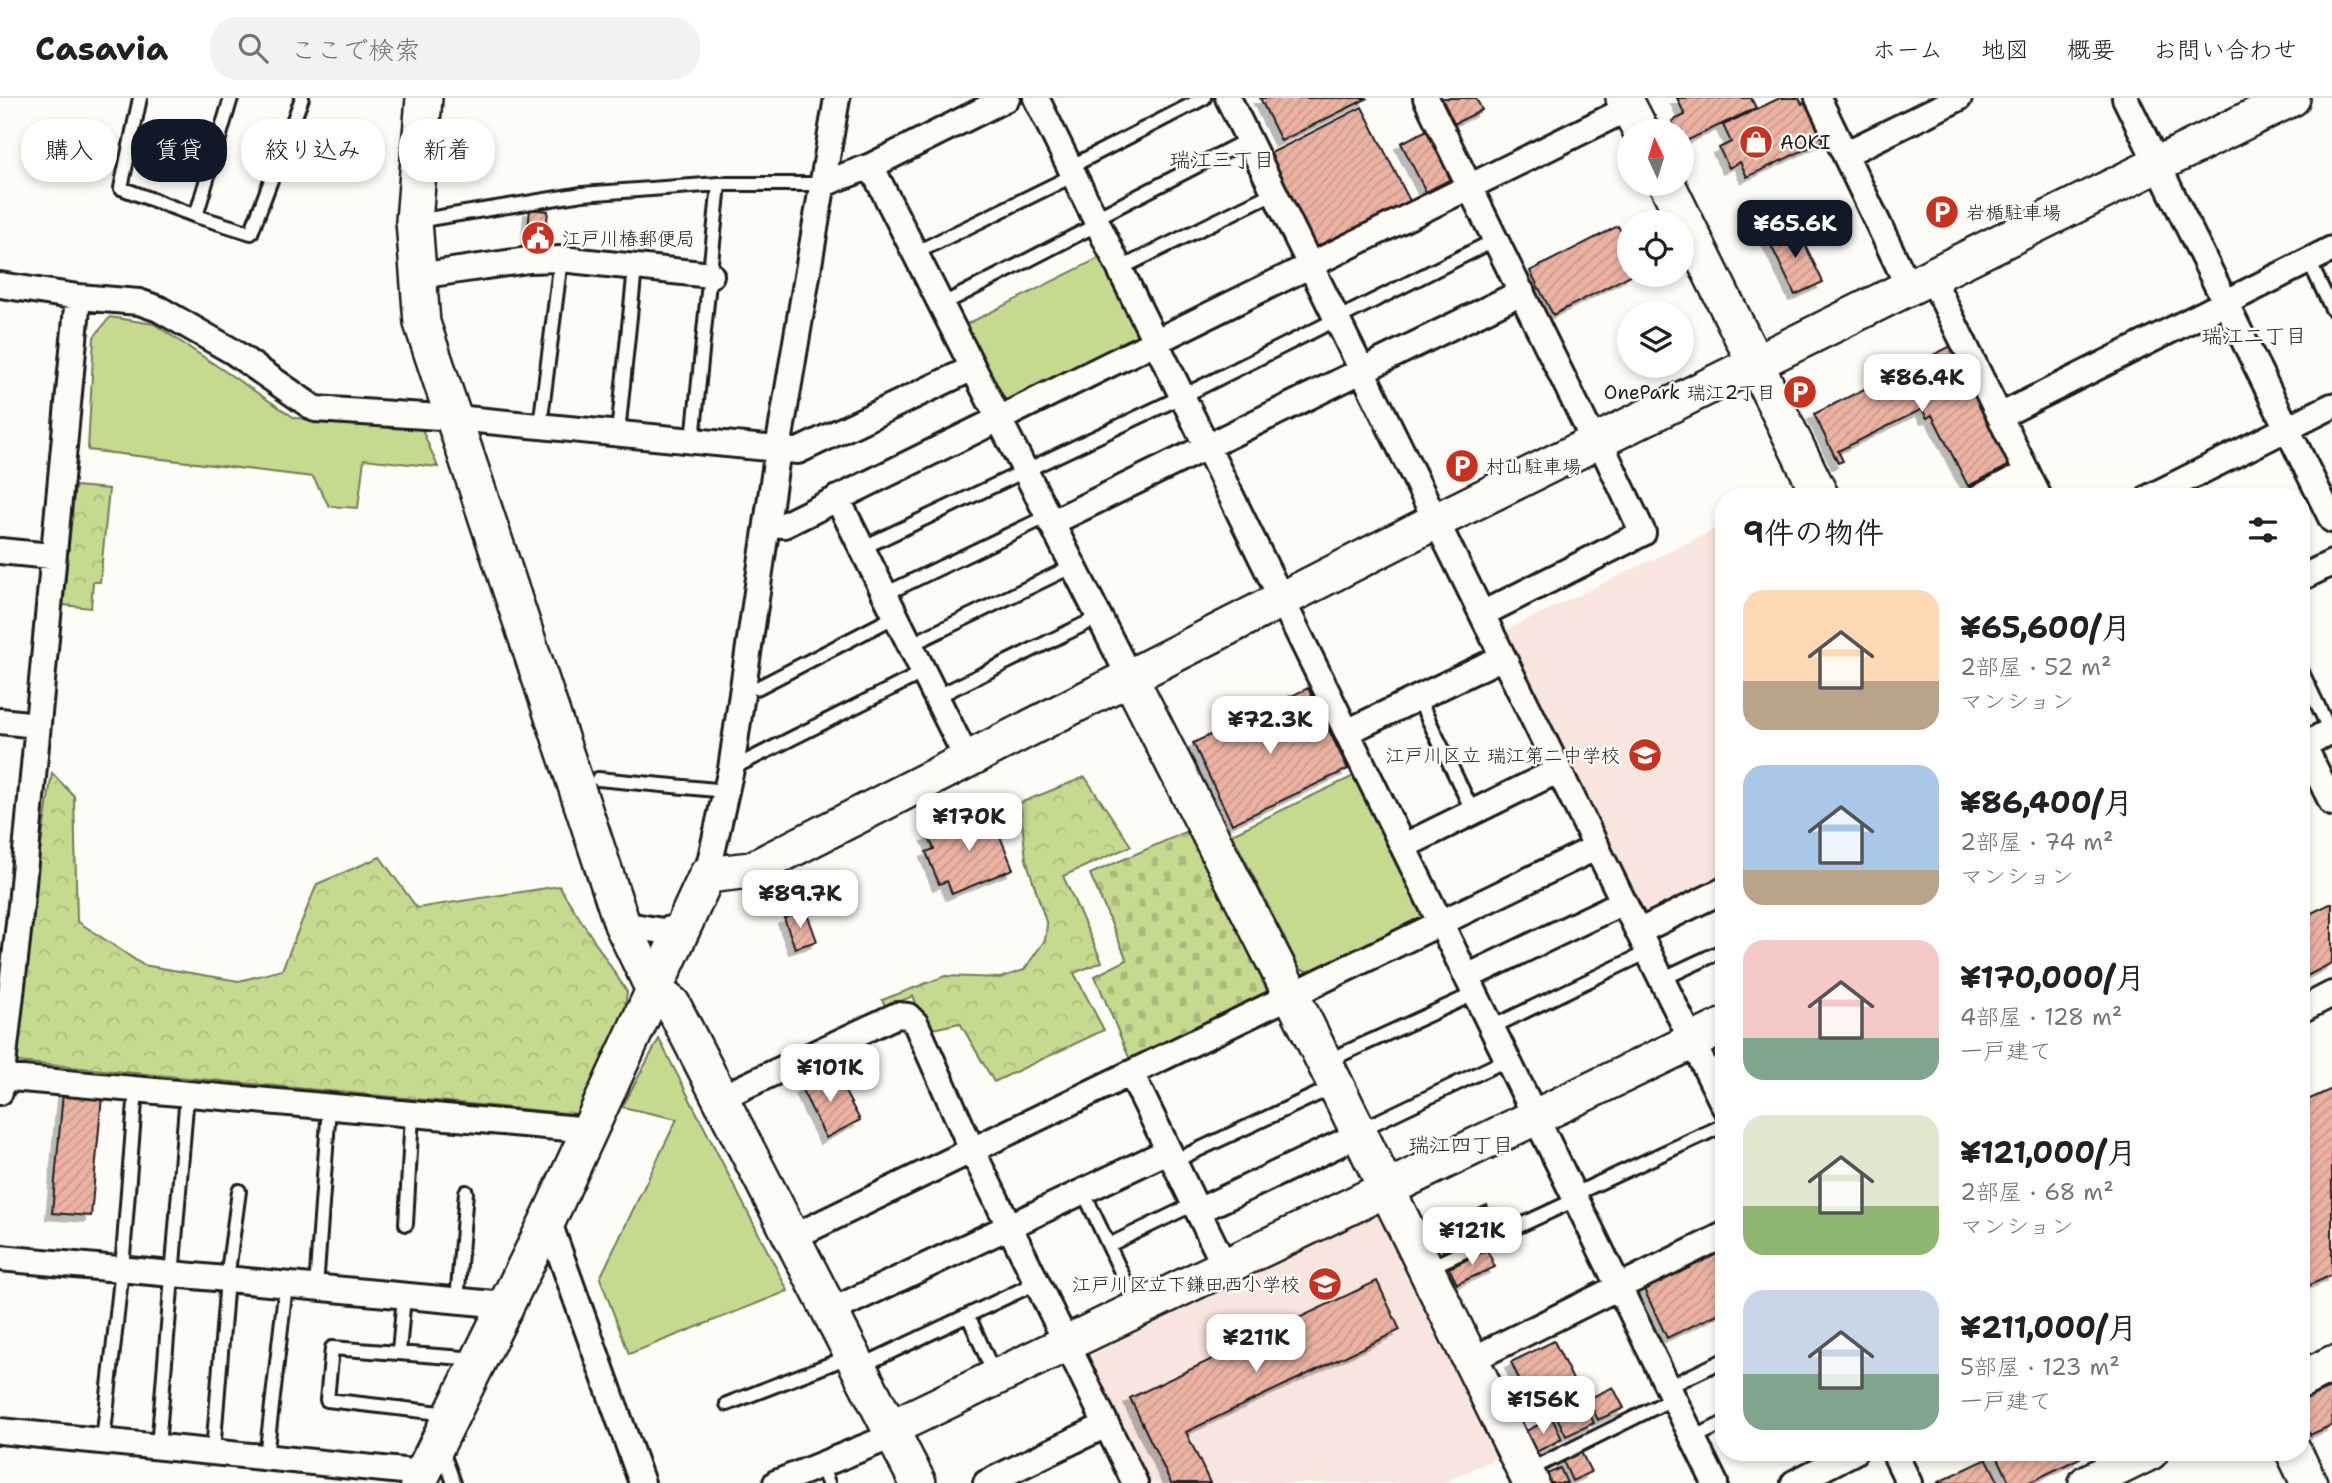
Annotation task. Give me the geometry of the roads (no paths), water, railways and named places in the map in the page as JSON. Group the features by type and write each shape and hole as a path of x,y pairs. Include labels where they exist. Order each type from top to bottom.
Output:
{"street":[{"path":"424,98 414,221 422,323 456,418 622,924 654,990 672,1004 918,1483"},
{"path":"0,1431 266,1457 432,1480 446,1428 477,1359 548,1220 707,875 729,780 778,449 836,98"},
{"path":"822,184 871,166 1007,98"},
{"path":"1036,98 1715,1483"},
{"path":"1228,98 1715,1088"},
{"path":"1426,98 1643,533 1482,614"},
{"path":"1818,98 1845,154 2000,416 2035,488"},
{"path":"1845,154 1959,98"},
{"path":"2125,98 2332,520"},
{"path":"707,875 751,870 1436,522 2292,98"},
{"path":"768,524 784,525 1310,263 1631,112"},
{"path":"871,166 1292,996 1528,1477"},
{"path":"1673,196 1817,488"},
{"path":"2000,416 2332,249"},
{"path":"418,276 528,260 561,259 711,275"},
{"path":"0,285 78,297 139,302 159,309 232,351 315,409 456,418 798,451 973,368"},
{"path":"1050,519 1522,292"},
{"path":"78,297 51,556 37,725 10,904 1,1082 136,1089 590,1130"},
{"path":"2168,488 2332,406"},
{"path":"1997,488 2027,472"},
{"path":"837,498 967,760"},
{"path":"0,551 51,556"},
{"path":"2310,574 2332,563"},
{"path":"1347,732 1503,657"},
{"path":"0,721 37,725"},
{"path":"2310,742 2331,730"},
{"path":"2310,760 2332,803"},
{"path":"1404,846 1559,770"},
{"path":"791,1238 1597,847"},
{"path":"1643,942 1715,896"},
{"path":"1471,985 1623,902"},
{"path":"622,924 662,931 684,926"},
{"path":"2310,1005 2332,994"},
{"path":"720,1098 897,1015 908,1016 916,1024 972,1150 1135,1483"},
{"path":"776,1483 824,1474 893,1432 996,1378 1715,1030"},
{"path":"1131,1073 1225,1267"},
{"path":"1196,1207 1359,1133"},
{"path":"829,1312 1083,1191 1171,1156"},
{"path":"548,1220 642,1483"},
{"path":"1471,1360 1715,1239"},
{"path":"0,1258 505,1305"},
{"path":"2310,1375 2332,1364"},
{"path":"986,1483 1106,1424"},
{"path":"1794,1483 1837,1461"},
{"path":"1898,1461 1909,1483"},
{"path":"2096,1470 2123,1461"},
{"path":"2298,1461 2309,1483"}],"lane":[{"path":"140,98 121,188 251,233 302,98"},
{"path":"196,215 231,98"},
{"path":"915,253 1204,98"},
{"path":"941,305 1249,139"},
{"path":"693,440 719,184"},
{"path":"414,221 582,194 719,184 822,184"},
{"path":"1121,268 1275,192"},
{"path":"862,548 1183,396 1495,240"},
{"path":"540,426 561,259"},
{"path":"2309,261 2332,309"},
{"path":"618,433 635,268"},
{"path":"743,684 757,688 890,605 1050,519"},
{"path":"910,645 1073,566"},
{"path":"936,697 1099,617"},
{"path":"597,779 729,780 924,672"},
{"path":"2310,688 2331,730"},
{"path":"1418,698 1473,812"},
{"path":"1492,1027 1643,942"},
{"path":"1662,979 1715,954"},
{"path":"1171,1156 1330,1074 1471,985"},
{"path":"1359,1133 1508,1059"},
{"path":"103,1441 122,1269 136,1089"},
{"path":"158,1447 187,1094"},
{"path":"316,1287 329,1107"},
{"path":"406,1224 412,1114"},
{"path":"1426,1269 1715,1129"},
{"path":"213,1452 228,1279 239,1191"},
{"path":"1083,1191 1139,1309"},
{"path":"457,1301 466,1192"},
{"path":"1109,1245 1196,1207"},
{"path":"727,1404 855,1361 968,1315 1038,1282"},
{"path":"266,1457 286,1285"},
{"path":"399,1352 404,1296"},
{"path":"968,1315 996,1378"},
{"path":"446,1428 327,1400 332,1349 477,1359"},
{"path":"1528,1477 1715,1365"},
{"path":"1693,1438 1715,1427"}],"place":[{"name":"AOKI","path":"1756,142"},
{"name":"岩楯駐車場","path":"1942,212"},
{"name":"江戸川椿郵便局","path":"538,238"},
{"name":"OnePark 瑞江2丁目","path":"1800,392"},
{"name":"村山駐車場","path":"1462,466"},
{"name":"江戸川区立 瑞江第二中学校","path":"1645,755"},
{"name":"江戸川区立下鎌田西小学校","path":"1325,1284"}],"district":[{"name":"瑞江三丁目","path":"1222,160"},
{"name":"瑞江二丁目","path":"2254,336"},
{"name":"瑞江四丁目","path":"1461,1145"}]}
